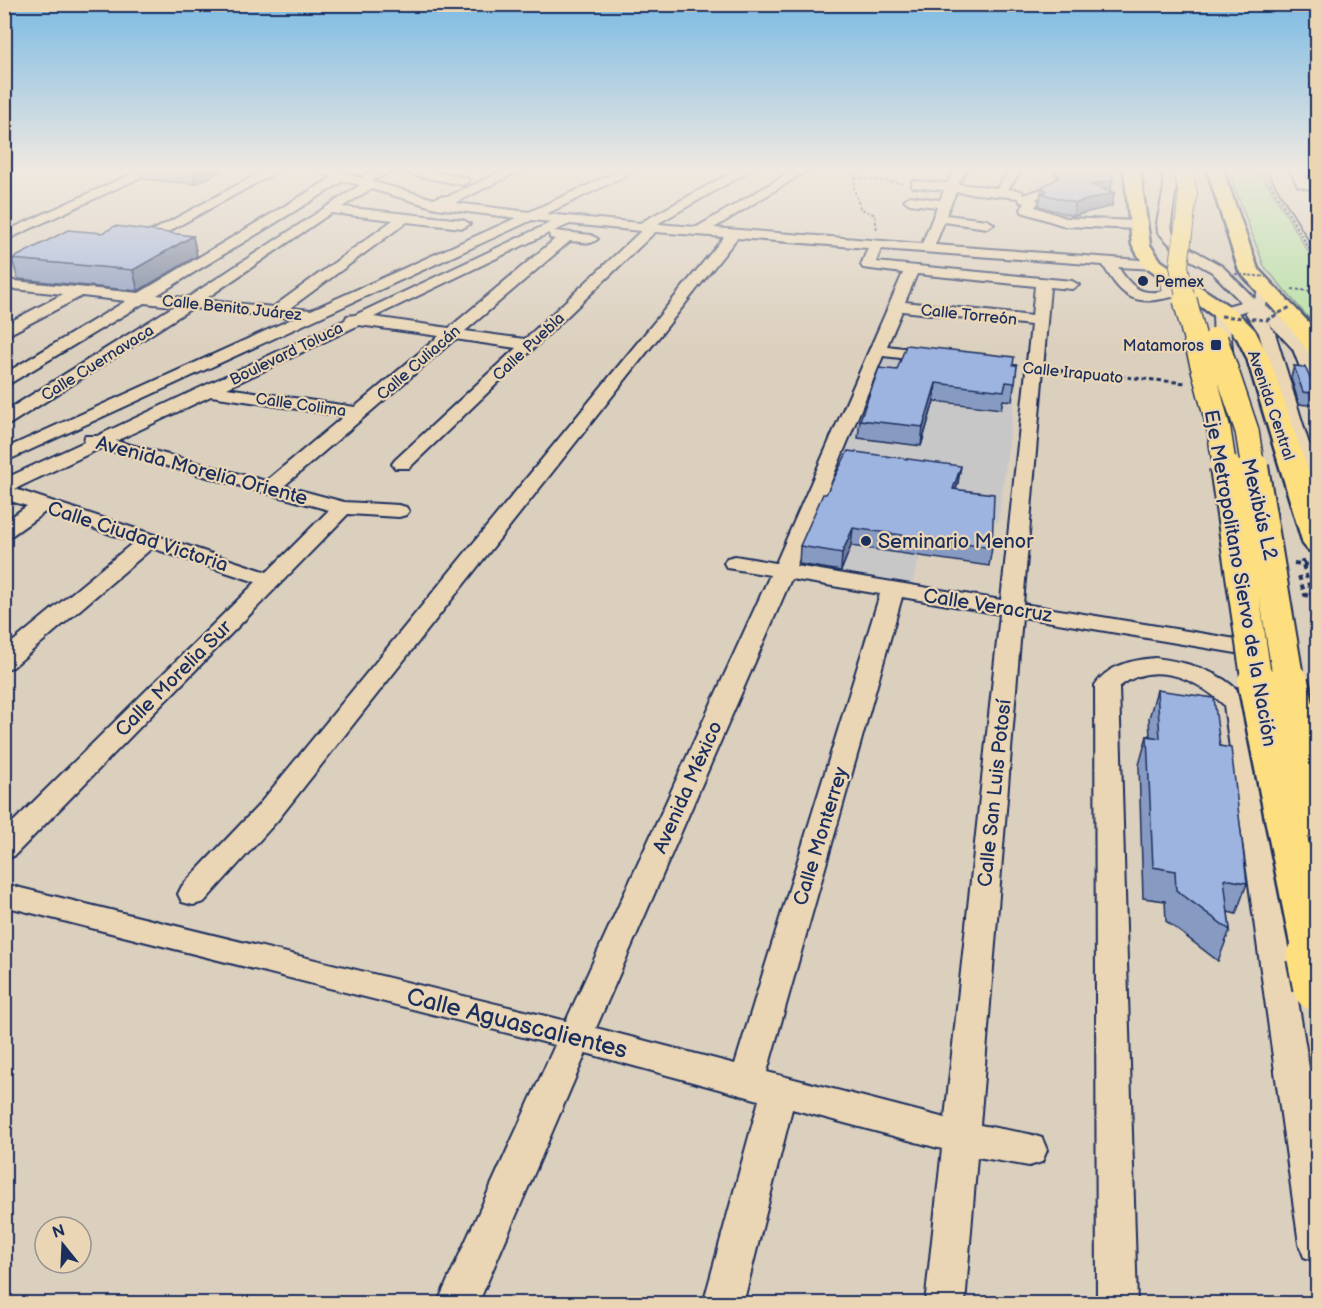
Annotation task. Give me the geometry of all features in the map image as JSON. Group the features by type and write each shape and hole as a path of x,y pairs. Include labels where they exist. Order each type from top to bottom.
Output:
{"highway":[{"path":"1139,231 1141,245 1158,267"},
{"name":"Eje Metropolitano Siervo de la Nación","path":"1183,231 1179,266 1184,296 1219,430 1259,694 1317,986"},
{"name":"Eje Metropolitano Siervo de la Nación","path":"1200,231 1196,267 1202,294 1247,431 1292,701 1317,821"},
{"path":"1233,231 1249,271 1261,291 1306,333 1317,350"},
{"name":"Avenida Central","path":"1158,267 1224,312 1247,335 1258,358 1317,544"}],"street":[{"path":"159,231 137,243 160,245"},
{"path":"4,382 250,231"},
{"name":"Calle Cuernavaca","path":"4,420 189,303 296,231"},
{"path":"275,312 386,231"},
{"name":"Boulevard Toluca","path":"4,456 498,231"},
{"path":"521,231 539,233"},
{"name":"Boulevard Toluca","path":"4,487 539,233 550,231"},
{"name":"Calle Culiacán","path":"270,488 450,334 564,231"},
{"path":"574,231 591,239"},
{"name":"Calle Puebla","path":"402,464 530,345 643,231"},
{"path":"701,231 877,243 920,258 1043,282 1071,285"},
{"name":"Avenida México","path":"457,1304 783,571 878,350 933,231"},
{"path":"1165,231 1183,250 1261,291"},
{"path":"193,894 267,814 734,233"},
{"path":"877,243 868,265 920,258 1107,261 1158,267 1171,293 1139,296 1126,292 1107,261"},
{"path":"195,248 218,251"},
{"name":"Calle San Luis Potosí","path":"945,1304 1013,609 1029,367 1039,321 1043,282"},
{"name":"Calle Benito Juárez","path":"4,284 313,315 530,345"},
{"path":"1224,312 1237,307 1261,291"},
{"path":"1261,291 1259,308 1289,335 1304,355 1317,391"},
{"path":"1261,291 1250,308 1270,342 1299,441 1317,488"},
{"path":"4,332 80,292"},
{"name":"Calle Torreón","path":"898,306 1039,321"},
{"name":"Mexibús L2","path":"1224,312 1220,318 1222,347 1317,758"},
{"path":"878,350 957,359"},
{"name":"Calle Colima","path":"208,390 359,412"},
{"name":"Avenida Morelia Oriente","path":"4,426 59,431 342,508 399,511"},
{"name":"Calle Ciudad Victoria","path":"4,492 271,580"},
{"path":"4,532 42,505"},
{"name":"Calle Morelia Sur","path":"4,849 342,508"},
{"path":"4,662 149,540"},
{"name":"Calle Veracruz","path":"735,563 1242,647"},
{"name":"Calle Monterrey","path":"723,1304 763,1086 893,589"},
{"path":"1117,1304 1107,686 1116,675 1130,669 1148,666 1189,671 1225,690 1236,703 1317,1244"},
{"name":"Calle Aguascalientes","path":"4,896 576,1037 960,1138 1029,1150"}],"path":[{"path":"876,231 877,243"},
{"path":"1298,231 1317,263"},
{"path":"1235,274 1261,291"},
{"path":"1267,320 1292,306"},
{"name":"Calle Irapuato","path":"1029,367 1197,384"},
{"path":"1302,561 1304,570 1312,596 1305,595 1294,563 1306,564 1317,566"}],"shaded area":[{"path":"885,355 1018,371 998,523 824,498"},
{"name":"Seminario Menor","path":"820,511 932,514 912,584 796,566"}],"green space":[{"path":"1251,231 1296,231 1317,266 1317,328 1264,266"}],"building":[{"path":"66,231 103,233 106,231 154,231 193,236 133,270 12,259"},
{"path":"906,345 1014,357 1013,365 1017,365 1015,383 1006,382 1004,391 936,383 923,427 860,420 879,368 897,370"},
{"path":"1294,366 1305,367 1311,380 1317,384 1317,394 1303,392"},
{"path":"848,451 961,466 953,489 994,494 992,548 853,528 842,553 800,546 823,494 826,494"},
{"path":"1157,690 1214,698 1220,746 1231,748 1247,883 1224,879 1230,930 1176,890 1175,871 1153,867 1147,736 1160,738"}],"railway":[{"path":"1303,231 1318,256"}],"place":[{"name":"Pemex","path":"1143,281"},
{"name":"Matamoros","path":"1216,345"},
{"name":"Seminario Menor","path":"866,541"}]}
